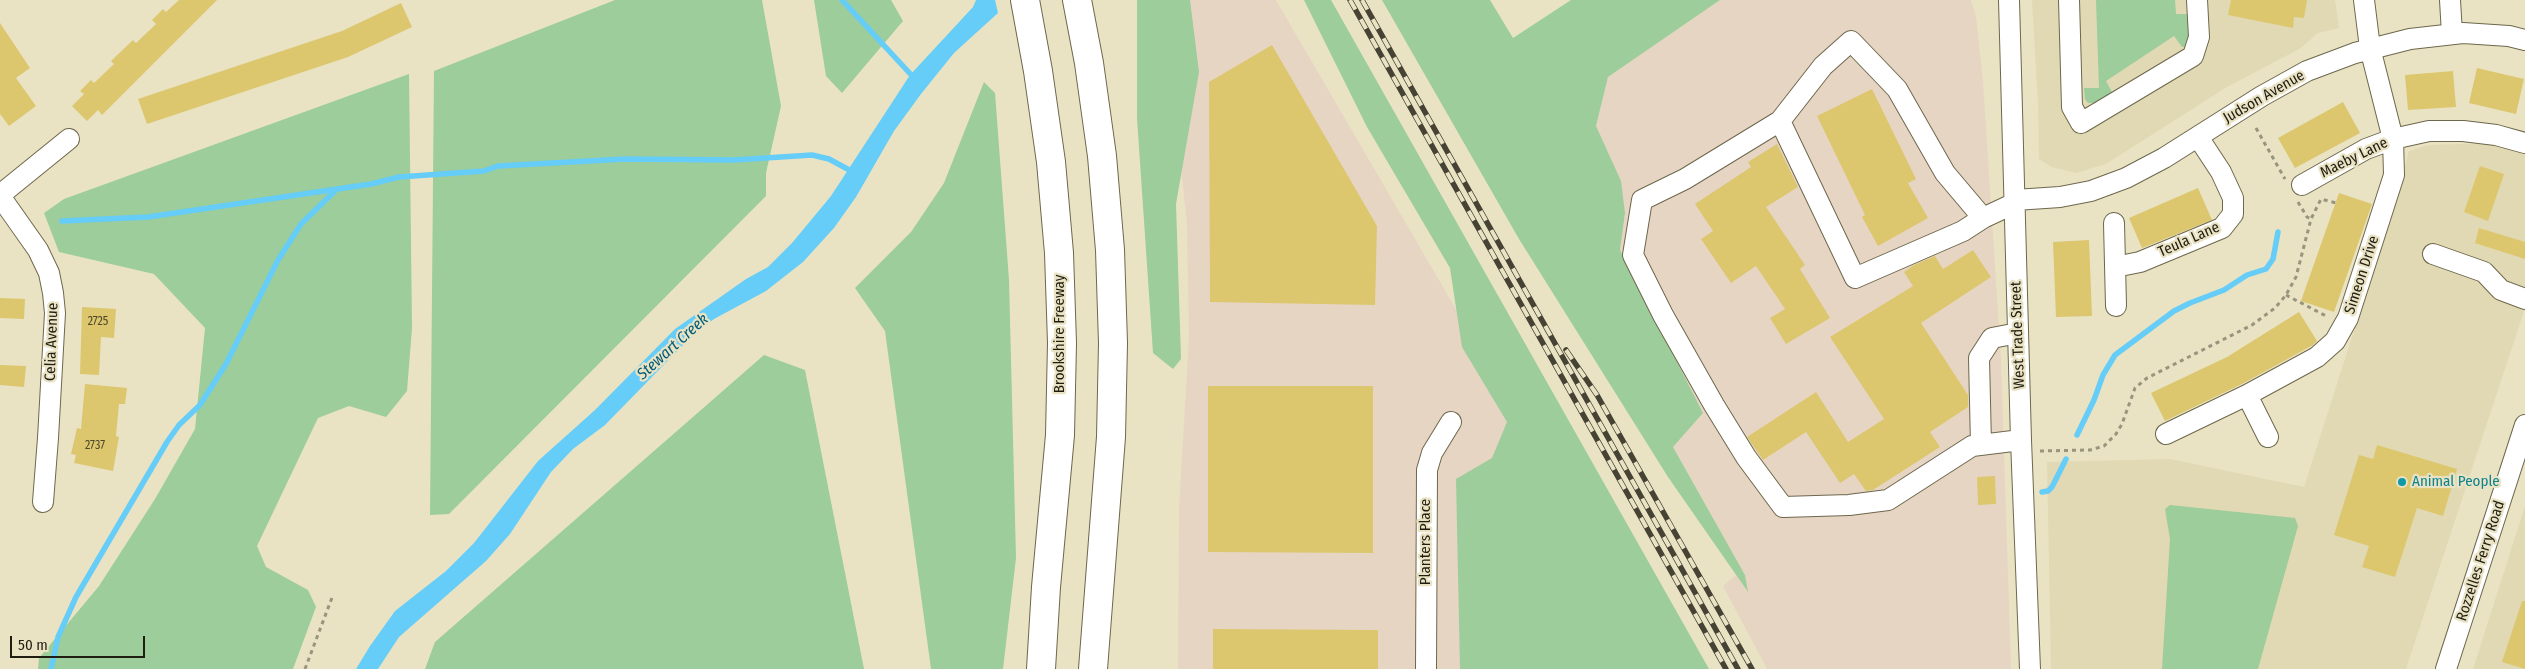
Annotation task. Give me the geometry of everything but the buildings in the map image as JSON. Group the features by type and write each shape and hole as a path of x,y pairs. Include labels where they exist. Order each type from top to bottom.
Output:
{"highway":[{"name":"Brookshire Freeway","path":"1025,0 1038,71 1051,162 1059,252 1062,343 1060,435 1046,587 1041,669"},
{"path":"1077,0 1089,63 1102,156 1110,250 1113,343 1111,437 1092,669"}],"street":[{"name":"West Trade Street","path":"2009,0 2021,445 2030,669"},
{"path":"2069,0 2072,107 2081,123 2193,56 2200,36 2197,0"},
{"name":"Simeon Drive","path":"2166,434 2247,395 2317,357 2335,341 2344,324 2394,175 2392,139 2370,48 2364,0"},
{"path":"2450,0 2452,34"},
{"name":"Judson Avenue","path":"2015,202 2091,191 2126,178 2198,137 2262,96 2307,72 2370,48 2410,39 2452,34 2488,34 2525,40"},
{"path":"1983,218 1946,173 1897,89 1850,41 1823,66 1780,121 1685,178 1642,200 1633,255 1664,315 1746,457 1783,507 1849,505 1888,500 1972,446 2021,445"},
{"path":"1780,121 1855,278 1962,231 2015,202"},
{"name":"Maeby Lane","path":"2296,190 2366,149 2392,139 2429,131 2463,131 2496,135 2525,144"},
{"name":"Teula Lane","path":"2115,267 2140,262 2222,228 2233,214 2233,198 2221,172 2198,137"},
{"path":"0,195 68,139"},
{"name":"Celia Avenue","path":"0,195 38,250 49,273 54,293 55,313 51,395 42,502"},
{"path":"2114,223 2116,306"},
{"path":"2433,254 2484,272 2501,290 2525,299"},
{"path":"1981,445 1979,358 1992,338 2018,333"},
{"path":"2247,395 2268,437"},
{"name":"Planters Place","path":"1426,669 1426,470 1432,453 1451,422"},
{"name":"Rozzelles Ferry Road","path":"2446,669 2525,425"}],"path":[{"path":"2256,128 2296,190 2307,217 2311,219"},
{"path":"2021,445 2090,450 2104,446 2116,434 2122,424 2135,388 2147,378 2252,325 2275,308 2286,296 2296,277 2311,219 2321,199 2336,204"},
{"path":"2286,296 2344,324"},
{"path":"305,669 333,595"}],"shaded area":[{"path":"1157,0 1276,0 1631,610 1660,669 1178,669 1179,509 1189,337 1187,225 1173,90"},
{"path":"1720,0 1971,0 1976,17 1983,81 2001,359 2011,669 1767,669 1723,586 1736,575 1747,591 1745,575 1673,447 1703,413 1620,250 1625,213 1596,126 1608,77"},
{"path":"2032,0 2335,0 2339,28 2318,33 2301,48 2227,87 2106,164 2076,173 2052,167 2039,159"},
{"path":"2496,143 2525,153 2525,308 2406,669 2051,669 2047,462 2170,459 2304,487 2397,196 2409,151 2428,145"},
{"path":"2525,506 2525,669 2473,669"}],"green space":[{"path":"615,0 762,0 781,106 766,173 766,196 449,514 430,515 434,71"},
{"path":"814,0 891,0 903,21 842,93 826,76"},
{"path":"1137,0 1190,0 1199,72 1176,204 1181,359 1173,369 1153,353 1137,118"},
{"path":"1304,0 1331,0 1709,669 1460,669 1456,479 1492,458 1507,422 1462,347 1450,268 1367,127"},
{"path":"1382,0 1490,0 1513,38 1571,0 1720,0 1608,77 1596,126 1621,181 1625,213 1620,250 1703,413 1673,447 1745,575 1748,592 1668,477 1519,239"},
{"path":"2096,0 2175,0 2176,14 2189,14 2191,40 2187,47 2182,47 2174,36 2106,81 2113,94 2095,103 2088,103 2085,99 2084,88 2099,88"},
{"path":"409,74 412,328 407,391 386,417 349,406 318,418 257,546 266,567 308,590 316,607 293,669 38,669 39,658 99,586 155,499 195,429 205,328 154,274 59,252 44,213 64,199"},
{"path":"984,82 995,93 1009,280 1016,558 1003,669 931,669 885,331 855,288 911,232 944,183"},
{"path":"764,355 805,370 864,669 425,669 435,642"},
{"path":"2170,505 2295,518 2298,526 2258,669 2162,669 2170,539 2165,509"}],"water":[{"name":"Stewart Creek","path":"976,0 995,0 998,13 954,53 921,94 894,131 856,197 834,228 803,262 766,291 714,319 691,337 605,425 573,449 551,472 510,534 486,561 399,637 378,669 356,669 395,611 446,571 474,543 538,461 595,410 675,329 746,279 768,267 792,243 831,196 910,75 973,7"}],"waterway":[{"path":"842,0 915,79"},
{"path":"62,221 148,217 371,184 399,177 484,171 498,166 625,159 734,160 812,155 829,159 853,172"},
{"path":"51,669 58,637 76,597 167,442 179,425 200,405 226,364 278,260 301,224 337,189"},
{"path":"2077,435 2094,400 2103,375 2115,355 2174,311 2224,290 2247,275 2266,269 2273,259 2278,232"},
{"path":"2042,492 2048,491 2052,487 2066,459"}],"railway":[{"path":"1350,0 1726,669"},
{"path":"1362,0 1738,669"},
{"path":"1566,350 1597,395 1752,669"}],"place":[{"name":"Animal People","path":"2402,482"}]}
